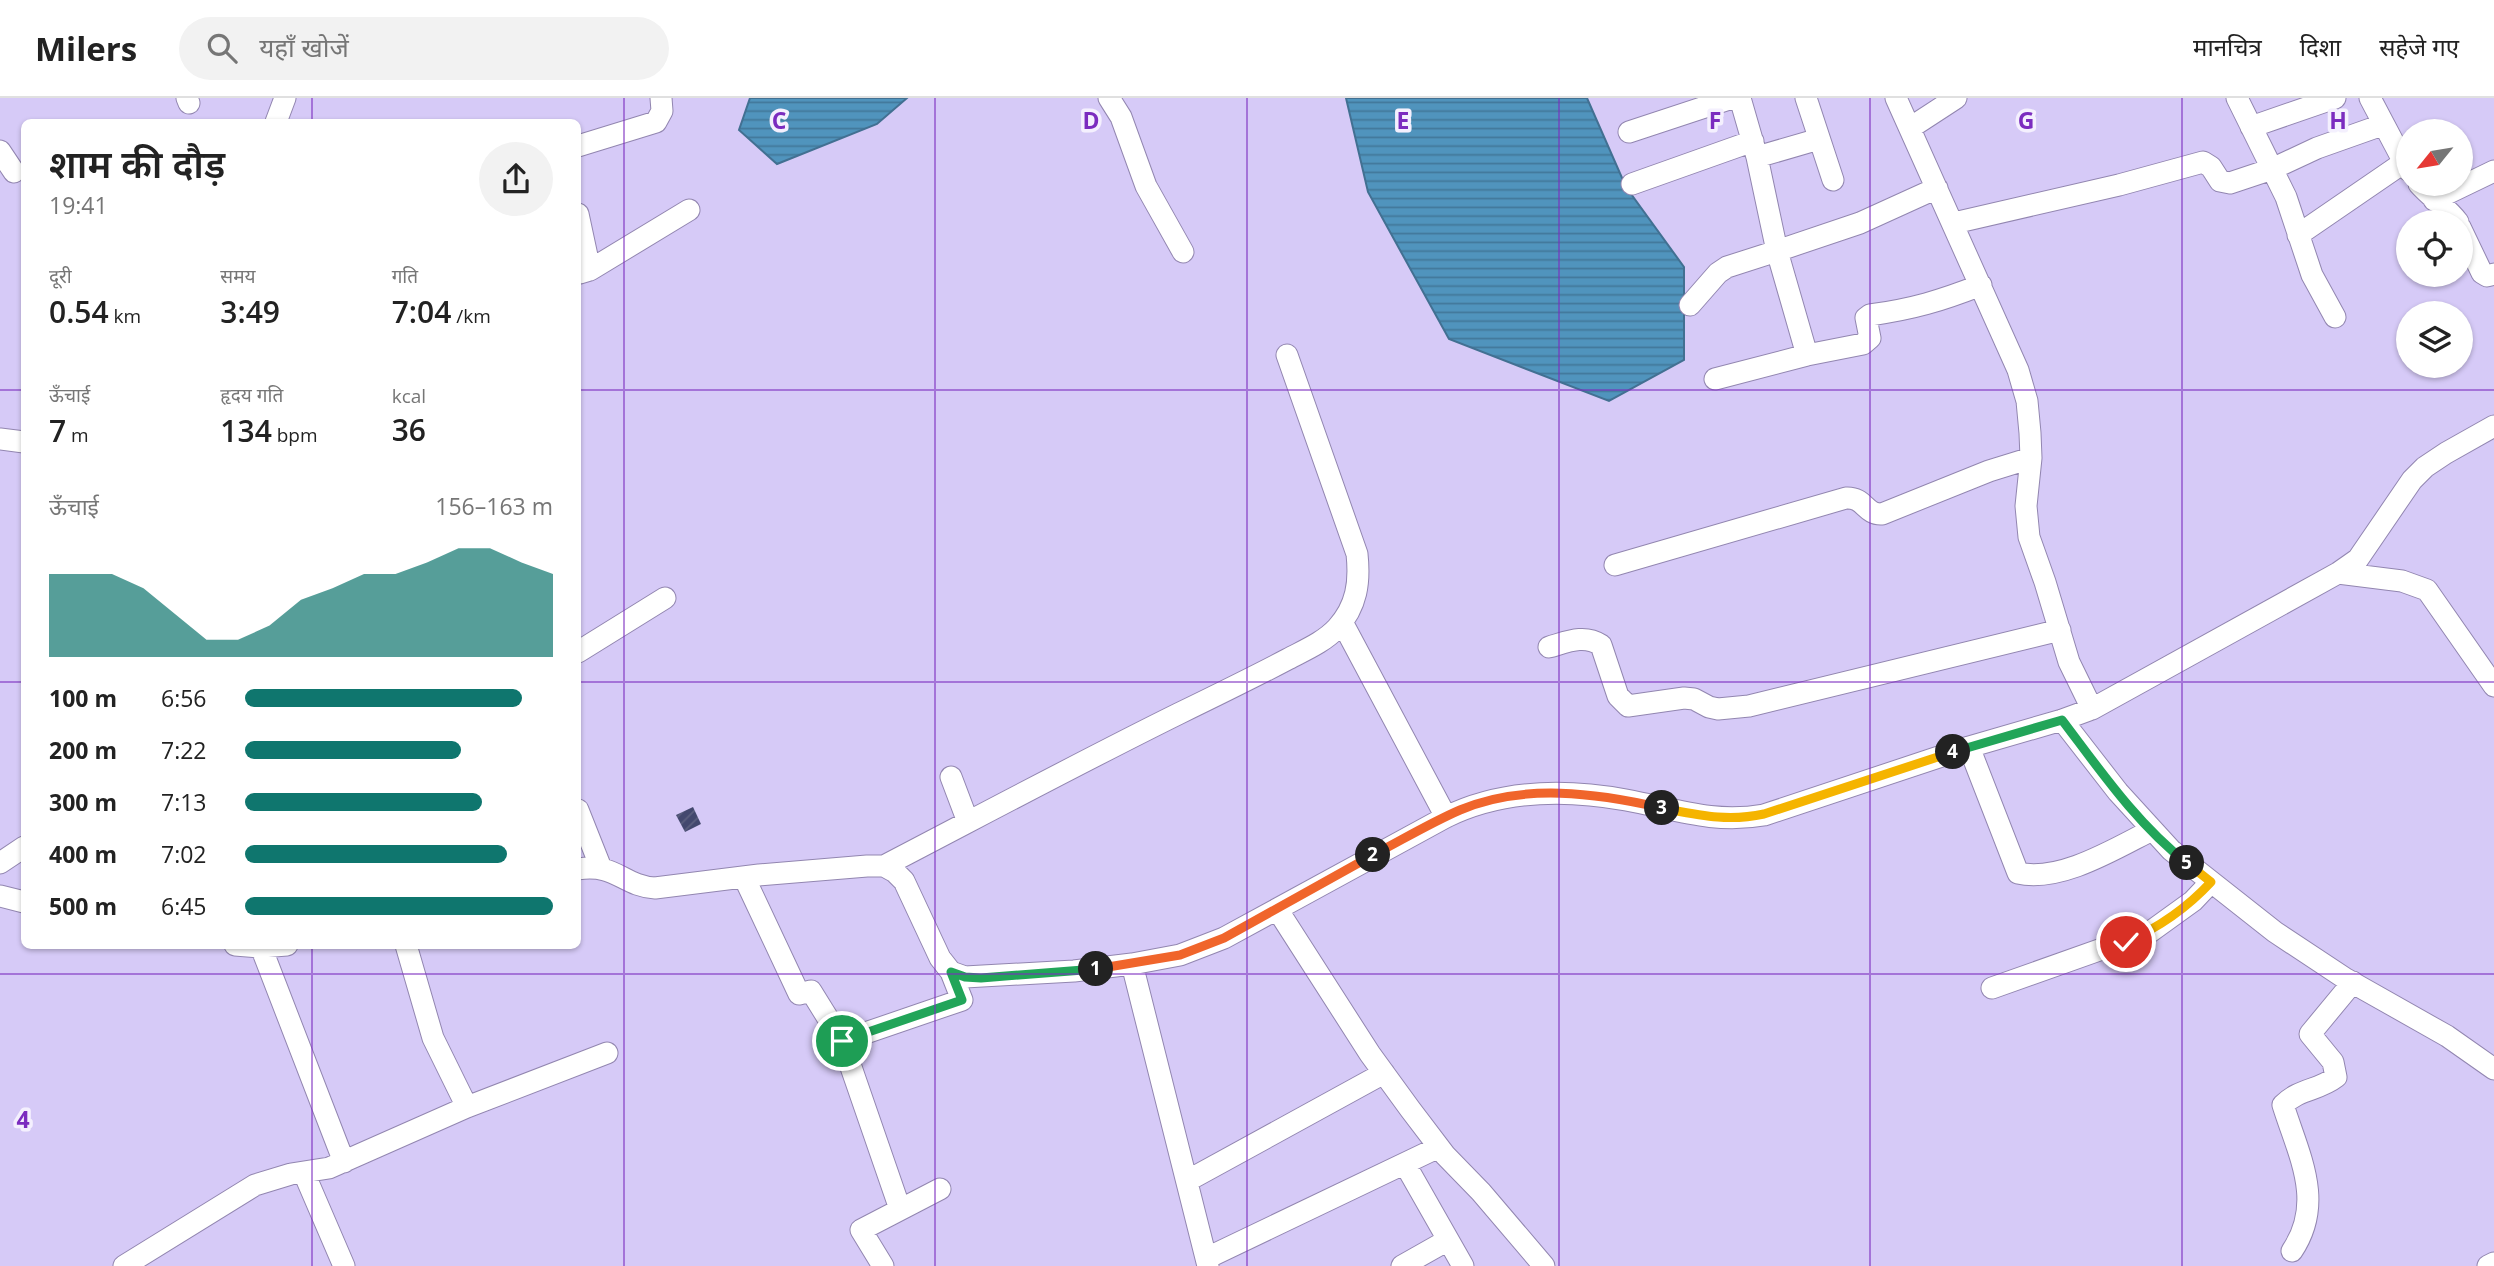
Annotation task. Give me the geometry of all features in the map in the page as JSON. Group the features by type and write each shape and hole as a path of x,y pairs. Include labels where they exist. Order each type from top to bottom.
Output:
{"street":[{"path":"277,119 285,98"},
{"path":"581,145 656,122 662,111 661,98"},
{"path":"1109,98 1121,117 1146,186 1183,252"},
{"path":"1629,132 1676,107 1732,98"},
{"path":"1740,98 1755,149 1777,251 1807,355"},
{"path":"1805,98 1833,180"},
{"path":"1896,98 2018,370 2027,401 2031,458 2026,506 2029,537 2069,662 2092,709"},
{"path":"1910,128 1956,98"},
{"path":"2237,98 2286,197 2312,275 2335,317"},
{"path":"2251,127 2335,98"},
{"path":"2370,98 2396,150"},
{"path":"1954,223 2119,185 2194,164 2207,164 2224,184 2272,169 2317,148 2382,124"},
{"path":"1632,184 1755,149 1819,139"},
{"path":"0,151 14,172"},
{"path":"2434,200 2494,171"},
{"path":"2298,235 2396,172"},
{"path":"1690,305 1718,273 1727,267 1840,231 1937,188"},
{"path":"2430,196 2448,210"},
{"path":"581,243 584,272 689,210"},
{"path":"2473,254 2482,273 2487,276 2494,274"},
{"path":"1715,379 1867,342 1870,338 1866,318 1870,315 1931,304 1981,285"},
{"path":"581,869 601,868 615,872 643,887 655,888 825,868 884,866 1321,641 1349,614 1359,575 1357,554 1287,355"},
{"path":"951,972 965,977 981,978 1074,971 1180,955 1224,938 1462,809 1496,799 1544,794 1604,797 1695,815 1739,819 1826,795 1969,747 2062,720 2092,709 2338,573 2358,559 2412,480 2425,467 2494,426"},
{"path":"0,439 21,442"},
{"path":"1615,565 1846,498 1854,498 1870,511 1882,514 1990,471 2031,458"},
{"path":"2338,573 2402,581 2427,590 2494,687"},
{"path":"581,650 665,598"},
{"path":"1342,622 1446,817"},
{"path":"1549,647 1579,639 1595,641 1601,645 1618,696 1628,706 1684,698 1694,699 1709,708 1718,709 1770,701 2060,630"},
{"path":"2062,720 2118,792 2171,850 2275,932 2353,982 2447,1036 2494,1069"},
{"path":"1969,747 2018,873 2043,875 2068,869 2152,830"},
{"path":"951,777 968,822"},
{"path":"581,818 601,868"},
{"path":"0,863 21,850"},
{"path":"842,1041 962,1000 951,972 940,958 904,881 884,866"},
{"path":"744,877 799,994 811,991 842,1041 900,1209"},
{"path":"1992,988 2150,932 2193,901 2211,882"},
{"path":"0,896 21,901"},
{"path":"1277,909 1384,1073 1439,1147 1544,1266"},
{"path":"262,949 344,1161"},
{"path":"406,949 433,1038 467,1107"},
{"path":"1132,964 1208,1262 1439,1147"},
{"path":"2292,1251 2302,1236 2309,1208 2308,1182 2283,1105 2294,1094 2327,1084 2336,1077 2333,1062 2310,1034 2353,982"},
{"path":"124,1266 256,1185 291,1174 329,1168 467,1107 607,1052"},
{"path":"1187,1181 1384,1073"},
{"path":"1405,1164 1463,1266"},
{"path":"304,1173 344,1266"},
{"path":"883,1266 861,1230 940,1189"},
{"path":"1402,1266 1448,1240"},
{"path":"2488,1266 2494,1263"}],"water":[{"path":"750,98 907,98 877,124 777,164 739,130"},
{"path":"1346,98 1587,98 1626,187 1684,267 1684,360 1609,401 1449,339 1368,192"}],"building":[{"path":"693,807 701,824 685,832 676,815"}],"route":[{"path":"842,1041 962,1000 951,972 965,977 981,978 1074,971 1180,955 1224,938 1462,809 1496,799 1531,794 1583,794 1695,815 1739,819 1764,814 1969,747 2062,720 2118,792 2171,850 2211,882 2175,916 2150,932 2126,942"}]}
